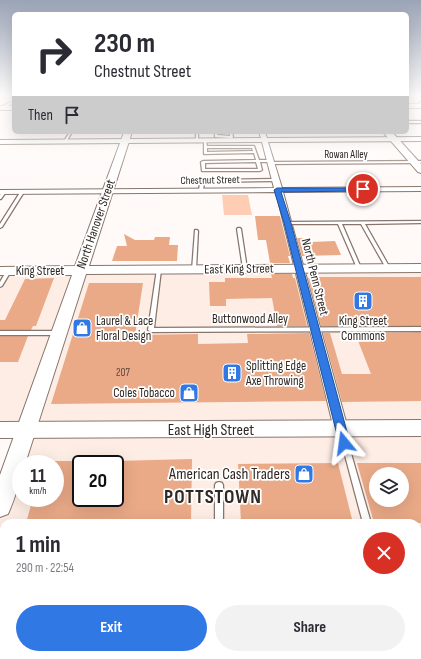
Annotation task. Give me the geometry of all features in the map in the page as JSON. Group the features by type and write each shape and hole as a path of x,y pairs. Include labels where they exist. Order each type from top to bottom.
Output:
{"main road":[{"path":"389,134 417,162 421,170"},
{"name":"North Hanover Street","path":"0,507 126,137"},
{"name":"East King Street","path":"80,271 421,268"},
{"name":"King Street","path":"4,271 80,271"},
{"name":"East High Street","path":"0,430 421,428"}],"street":[{"name":"North Penn Street","path":"262,134 271,162 277,190 288,223 314,329 341,429"},
{"path":"0,142 66,141 126,137 197,141 205,144 264,140 421,139"},
{"name":"Chestnut Street","path":"1,194 22,192 421,189"}],"lane":[{"path":"66,141 70,134"},
{"path":"197,134 197,141"},
{"path":"216,134 216,136 232,137 231,134"},
{"path":"255,152 205,153 205,144 253,147 255,152 258,161"},
{"name":"Rowan Alley","path":"258,161 260,170 203,170 203,162 258,161 417,162"},
{"path":"201,191 203,181 275,180"},
{"path":"0,227 22,192"},
{"path":"288,223 421,222"},
{"path":"340,223 359,268"},
{"path":"363,223 388,268"},
{"path":"239,229 245,269"},
{"path":"194,270 196,231"},
{"name":"Buttonwood Alley","path":"159,270 151,330 421,329"},
{"path":"0,286 4,271"},
{"path":"0,333 59,333"},
{"path":"341,429 366,519"},
{"path":"219,484 219,519"}],"shaded area":[{"path":"222,195 248,195 252,215 224,215"},
{"path":"421,269 421,519 0,519 0,507 12,472 12,507 64,507 64,455 18,455 26,431 0,430 0,272"}],"building":[{"path":"255,216 280,216 290,256 288,256 290,263 270,263 266,240 258,240"},
{"path":"124,234 135,240 154,240 155,237 170,237 169,245 178,245 177,261 112,261 117,246 127,246"},
{"path":"297,238 310,238 311,242 335,241 341,255 302,256"},
{"path":"271,274 292,274 293,278 295,278 307,326 277,326 272,298 226,299 226,306 210,306 209,282 225,282 225,278 272,278"},
{"path":"421,277 421,326 321,326 308,278"},
{"path":"54,278 36,326 33,326 31,330 0,330 0,320 5,320 25,279"},
{"path":"89,283 143,283 135,335 198,334 198,344 248,343 247,334 309,333 326,401 51,404"},
{"path":"421,332 421,401 342,402 323,333 330,333 342,374 371,374 355,333"},
{"path":"0,336 28,336 18,362 0,362"},
{"path":"192,459 191,519 27,519 30,507 64,507 64,461 72,461 72,507 124,507 124,461"},
{"path":"338,463 352,519 241,519 238,464"},
{"path":"357,463 421,463 421,519 373,519 369,507 409,507 409,467 369,467 369,505"}],"place":[{"name":"King Street Commons","path":"363,301"},
{"name":"Laurel & Lace Floral Design","path":"82,328"},
{"name":"Splitting Edge Axe Throwing","path":"232,373"},
{"name":"Coles Tobacco","path":"189,393"},
{"name":"American Cash Traders","path":"304,474"}],"district":[{"name":"POTTSTOWN","path":"213,497"}],"route":[{"path":"344,443 288,223 277,190 363,189"}]}
